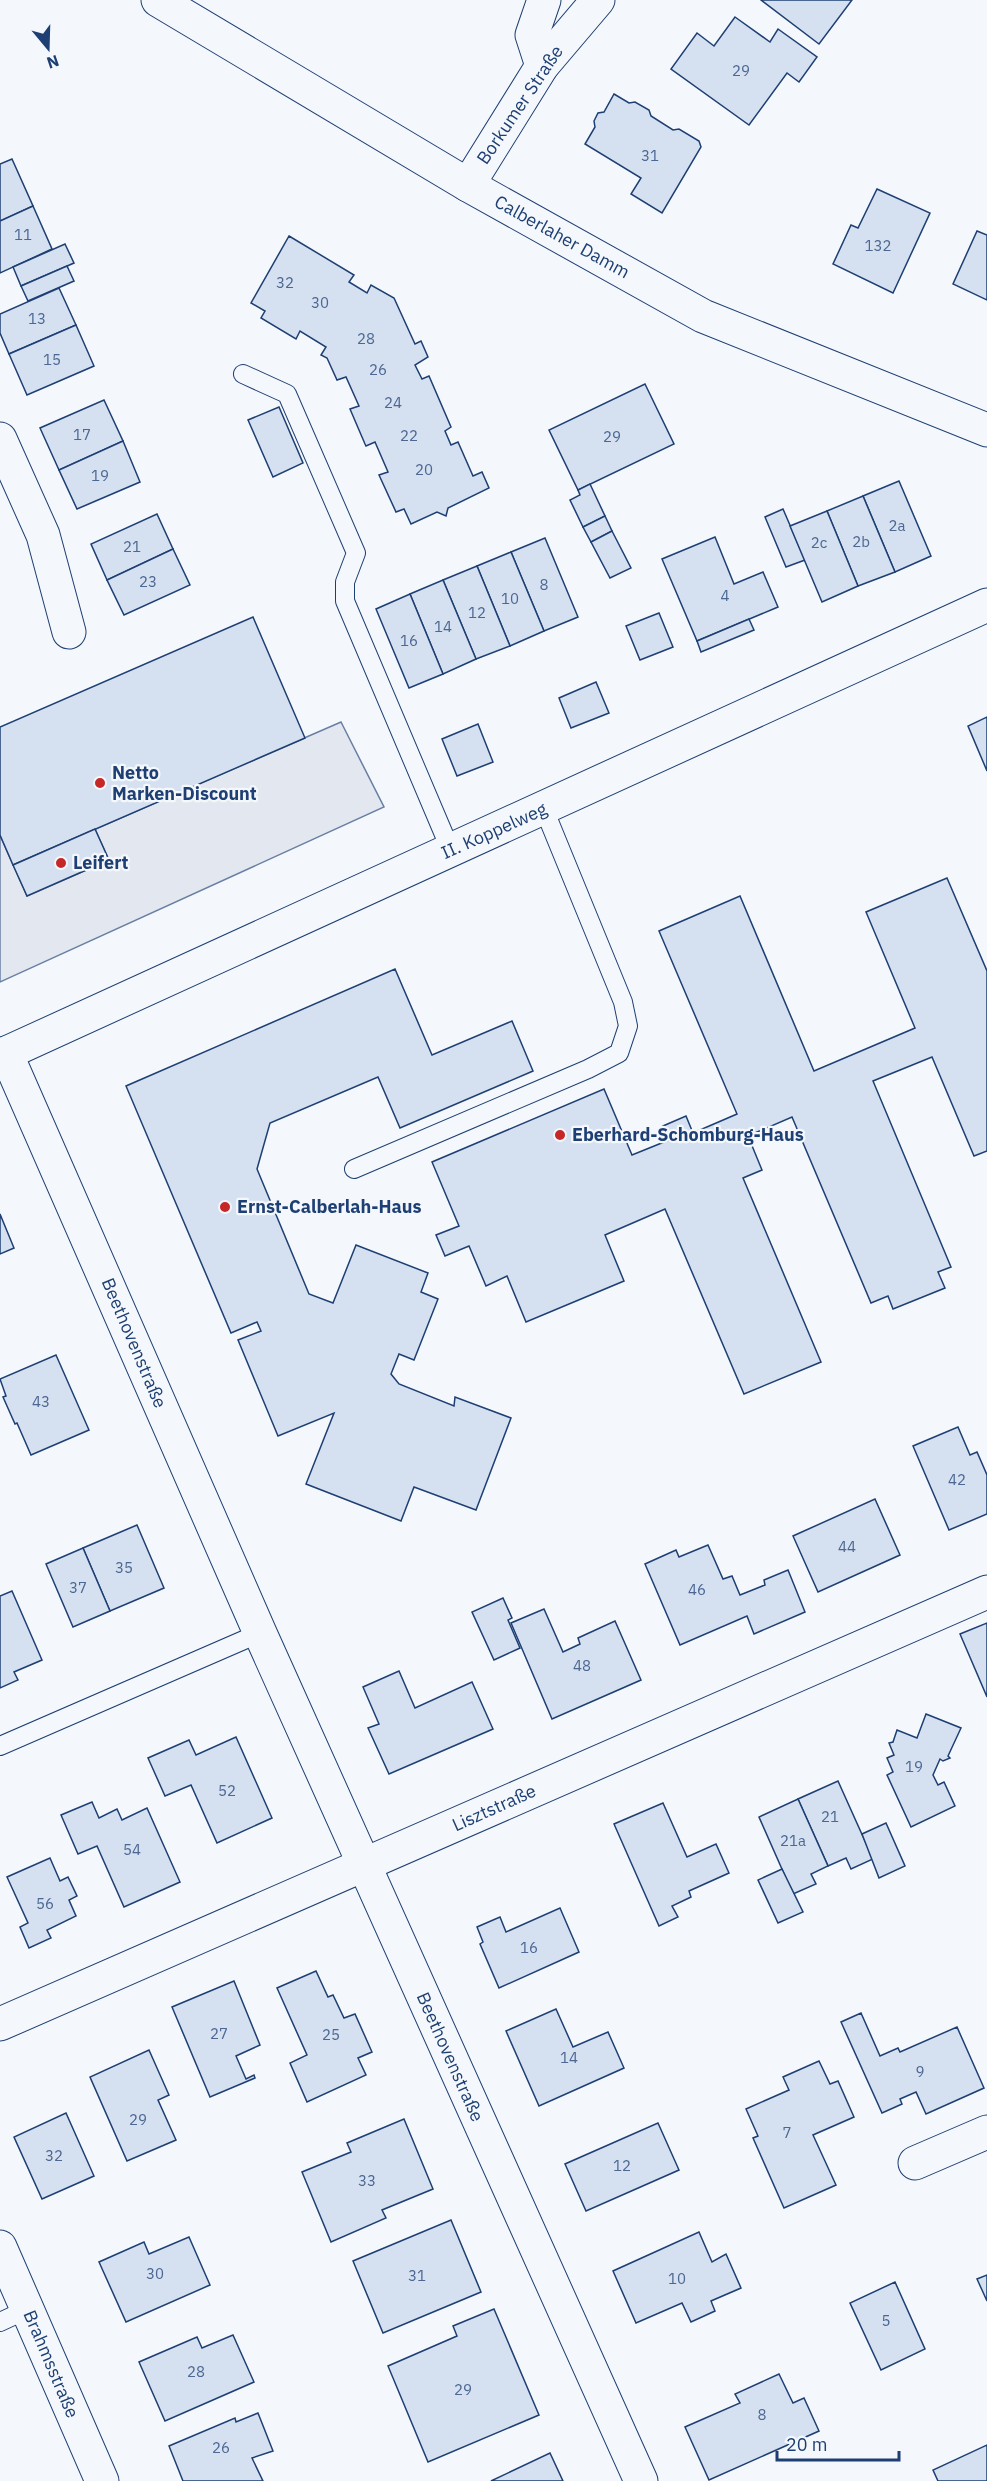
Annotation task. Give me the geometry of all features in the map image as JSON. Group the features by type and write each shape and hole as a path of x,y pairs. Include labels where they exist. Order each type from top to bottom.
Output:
{"street":[{"name":"Calberlaher Damm","path":"158,0 468,185 704,316 987,430"},
{"path":"542,66 532,34 544,0"},
{"name":"Borkumer Straße","path":"468,185 542,66 598,0"},
{"path":"0,439 43,535 69,632"},
{"name":"II. Koppelweg","path":"3,1054 987,605"},
{"name":"Beethovenstraße","path":"3,1054 260,1634 641,2481"},
{"name":"Lisztstraße","path":"0,2024 987,1592"},
{"path":"915,2163 987,2132"},
{"name":"Brahmsstraße","path":"0,2247 14,2315 102,2481"}],"lane":[{"path":"243,374 287,394 292,405 356,554 345,582 345,601 451,850"},
{"path":"354,1170 588,1070 619,1053 628,1026 623,1002 544,809"},
{"path":"0,1746 260,1634"}],"shaded area":[{"path":"341,722 384,807 0,982 0,835 27,896 109,860 95,829"}],"building":[{"path":"761,0 852,0 819,44"},
{"path":"735,17 770,42 778,29 817,57 799,82 787,73 749,125 671,69 697,33 714,46"},
{"path":"614,94 629,103 635,102 649,110 651,116 673,130 679,129 699,141 701,147 662,213 631,194 641,178 585,144 595,127 594,121 598,113 604,112"},
{"path":"12,159 33,206 0,221 0,164"},
{"path":"877,189 930,213 893,293 833,264 851,225 858,228"},
{"path":"33,206 52,249 0,273 0,221"},
{"path":"977,231 987,235 987,300 953,284"},
{"path":"289,236 354,275 349,282 367,293 371,285 394,298 415,344 421,341 428,357 415,365 422,379 429,376 451,427 445,431 451,445 458,442 473,476 482,472 489,488 448,508 446,516 437,512 411,524 404,509 396,512 379,475 388,472 375,442 366,446 365,444 350,409 359,406 346,377 337,380 327,358 321,355 326,347 300,331 296,339 261,318 265,311 251,303"},
{"path":"65,244 74,263 21,286 13,267"},
{"path":"67,266 74,281 28,301 21,286"},
{"path":"59,288 76,325 9,354 0,333 0,314"},
{"path":"76,325 94,366 27,395 9,354"},
{"path":"645,384 674,444 578,490 549,430"},
{"path":"104,400 123,441 59,470 40,428"},
{"path":"279,407 303,463 273,477 248,420"},
{"path":"123,441 140,482 77,509 59,470"},
{"path":"899,481 931,556 895,572 863,496"},
{"path":"590,484 605,516 583,527 570,500 580,495 578,490"},
{"path":"863,496 895,572 858,586 827,511"},
{"path":"783,509 805,560 786,567 765,517"},
{"path":"827,511 858,586 822,602 790,526"},
{"path":"157,514 173,549 107,580 91,544"},
{"path":"605,516 612,531 591,542 583,527"},
{"path":"612,531 631,568 610,578 591,542"},
{"path":"715,537 734,584 763,572 778,607 697,641 662,559"},
{"path":"545,538 578,617 544,631 511,552"},
{"path":"173,549 190,585 124,615 107,580"},
{"path":"511,552 544,631 510,646 477,566"},
{"path":"477,566 510,646 476,659 443,580"},
{"path":"443,580 476,659 443,674 410,594"},
{"path":"410,594 443,674 409,688 376,609"},
{"path":"659,613 673,647 640,660 626,626"},
{"name":"Netto Marken-Discount","path":"253,617 305,738 13,865 0,835 0,727"},
{"path":"749,619 754,630 701,652 697,641"},
{"path":"596,682 609,713 571,728 559,698"},
{"path":"987,717 987,771 968,726"},
{"path":"478,724 493,762 457,776 442,739"},
{"name":"Leifert","path":"95,829 109,860 27,896 13,865"},
{"name":"Eberhard-Schomburg-Haus","path":"947,878 987,971 987,1151 974,1156 932,1057 873,1081 951,1267 938,1272 945,1288 893,1309 888,1296 871,1303 792,1117 748,1136 762,1170 743,1178 821,1362 744,1394 665,1209 605,1235 624,1281 526,1322 507,1276 486,1286 469,1246 445,1256 436,1235 459,1226 432,1162 604,1089 632,1155 669,1140 663,1126 686,1116 693,1133 737,1114 659,931 740,896 814,1071 915,1028 866,912"},
{"name":"Ernst-Calberlah-Haus","path":"395,969 432,1055 512,1021 533,1071 400,1128 378,1077 270,1123 257,1169 309,1294 333,1303 356,1245 428,1273 421,1292 438,1299 414,1360 399,1354 391,1374 399,1384 454,1406 455,1397 511,1418 476,1510 414,1487 401,1521 306,1484 334,1413 278,1436 238,1340 261,1331 257,1322 231,1333 126,1086"},
{"path":"0,1214 14,1248 0,1254"},
{"path":"56,1355 89,1430 31,1455 3,1397 6,1396 0,1379"},
{"path":"958,1427 970,1455 977,1452 987,1475 987,1514 949,1530 913,1446"},
{"path":"875,1499 900,1555 818,1592 793,1536"},
{"path":"137,1525 164,1588 110,1611 83,1548"},
{"path":"708,1545 723,1579 732,1576 740,1595 765,1585 764,1580 788,1570 805,1612 754,1634 747,1616 680,1645 645,1564 676,1550 679,1557"},
{"path":"83,1548 110,1611 73,1627 46,1564"},
{"path":"12,1591 42,1660 14,1672 18,1680 0,1688 0,1596"},
{"path":"503,1598 512,1618 508,1620 520,1648 494,1660 472,1612"},
{"path":"544,1609 563,1652 580,1644 578,1638 615,1621 641,1680 552,1719 511,1623"},
{"path":"987,1623 987,1697 960,1634"},
{"path":"399,1671 415,1708 472,1682 493,1729 389,1774 368,1728 379,1724 363,1687"},
{"path":"926,1714 961,1728 948,1756 950,1758 943,1761 940,1759 933,1775 938,1785 944,1782 955,1806 911,1827 887,1775 893,1772 887,1758 894,1755 889,1743 893,1742 897,1730 917,1738"},
{"path":"236,1737 272,1818 217,1843 191,1785 165,1796 148,1758 189,1740 196,1755"},
{"path":"838,1781 873,1859 851,1869 846,1858 828,1866 798,1799"},
{"path":"798,1799 828,1866 811,1874 816,1884 793,1894 759,1817"},
{"path":"92,1802 99,1818 117,1809 122,1820 147,1808 180,1882 124,1907 97,1846 78,1854 61,1815"},
{"path":"663,1803 687,1857 716,1844 729,1873 689,1891 691,1897 672,1906 678,1917 659,1926 614,1824"},
{"path":"886,1823 905,1866 879,1878 862,1834"},
{"path":"50,1858 60,1881 68,1877 77,1896 69,1900 76,1916 47,1930 51,1938 29,1948 20,1927 28,1923 7,1877"},
{"path":"782,1869 803,1912 778,1923 758,1880"},
{"path":"560,1908 579,1952 499,1988 480,1944 483,1942 477,1927 500,1917 506,1932"},
{"path":"316,1971 328,1997 333,1995 344,2018 355,2014 372,2052 358,2058 366,2075 307,2102 290,2063 307,2055 277,1988"},
{"path":"234,1981 260,2045 236,2056 246,2079 254,2075 255,2078 210,2097 172,2007"},
{"path":"556,2009 573,2047 608,2032 624,2068 539,2106 506,2031"},
{"path":"861,2013 880,2056 898,2048 900,2052 957,2027 984,2088 926,2114 916,2092 900,2099 902,2104 882,2113 841,2022"},
{"path":"149,2050 169,2095 158,2100 176,2140 127,2161 90,2077"},
{"path":"819,2061 830,2084 838,2081 854,2117 813,2135 836,2185 784,2208 753,2138 758,2136 746,2109 789,2090 783,2077"},
{"path":"66,2113 94,2176 42,2199 14,2137"},
{"path":"404,2119 433,2189 382,2210 386,2218 331,2242 302,2172 351,2152 347,2143"},
{"path":"658,2123 679,2170 586,2211 565,2164"},
{"path":"451,2220 481,2292 383,2333 353,2261"},
{"path":"699,2232 712,2262 726,2254 741,2288 711,2301 715,2311 691,2322 682,2303 636,2323 613,2271"},
{"path":"189,2237 210,2285 126,2322 99,2262 144,2242 149,2254"},
{"path":"987,2275 987,2301 977,2279"},
{"path":"895,2282 925,2349 881,2370 850,2303"},
{"path":"494,2309 539,2415 428,2462 388,2366 457,2336 453,2326"},
{"path":"233,2335 254,2382 165,2421 139,2362 197,2337 202,2348"},
{"path":"779,2374 793,2403 804,2398 819,2431 709,2480 685,2427 740,2403 735,2394"},
{"path":"258,2413 273,2451 252,2458 263,2481 183,2481 169,2446 235,2418 236,2422"},
{"path":"987,2445 987,2481 938,2481 933,2470"},
{"path":"550,2453 563,2481 491,2481"}],"place":[{"name":"Netto Marken-Discount","path":"100,783"},
{"name":"Leifert","path":"61,863"},
{"name":"Eberhard-Schomburg-Haus","path":"560,1135"},
{"name":"Ernst-Calberlah-Haus","path":"225,1207"}]}
